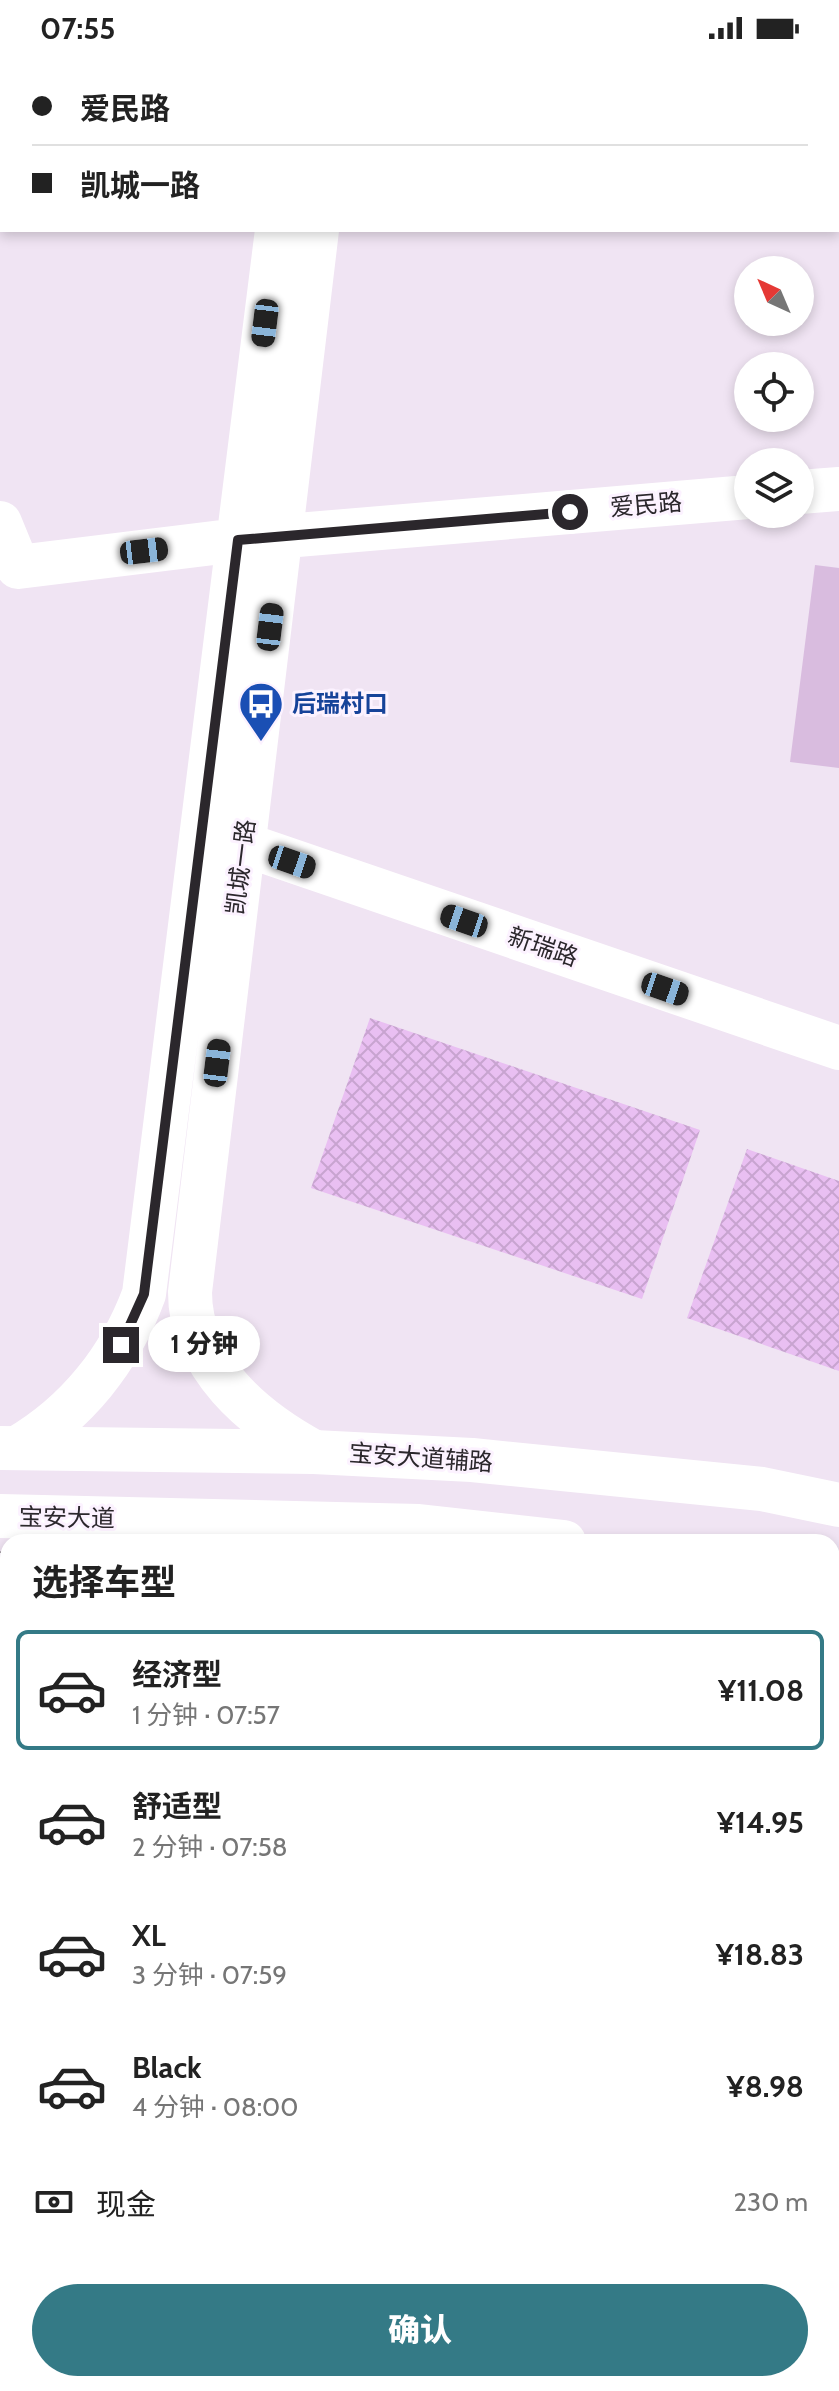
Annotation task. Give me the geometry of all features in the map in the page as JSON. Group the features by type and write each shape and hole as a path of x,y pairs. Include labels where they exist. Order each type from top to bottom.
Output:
{"street":[{"name":"凯城一路","path":"8,1448 43,1433 84,1394 121,1345 144,1294 277,232"},
{"name":"凯城一路","path":"314,1452 269,1425 211,1364 197,1338 190,1314 190,1292 317,232"},
{"path":"814,491 839,489"},
{"name":"爱民路","path":"0,523 18,567 238,540 734,498"},
{"name":"新瑞路","path":"202,830 839,1048"},
{"name":"宝安大道辅路","path":"8,1448 314,1452 472,1460 762,1489 839,1505"},
{"name":"宝安大道","path":"0,1516 419,1526 492,1534"}],"shaded area":[{"path":"815,565 839,568 839,768 790,762"}],"building":[{"path":"370,1018 700,1130 642,1299 311,1188"},
{"path":"747,1149 839,1181 839,1371 687,1318"}],"place":[{"name":"后瑞村口","path":"261,743"}],"route":[{"path":"121,1345 144,1294 238,540 570,512"}]}
